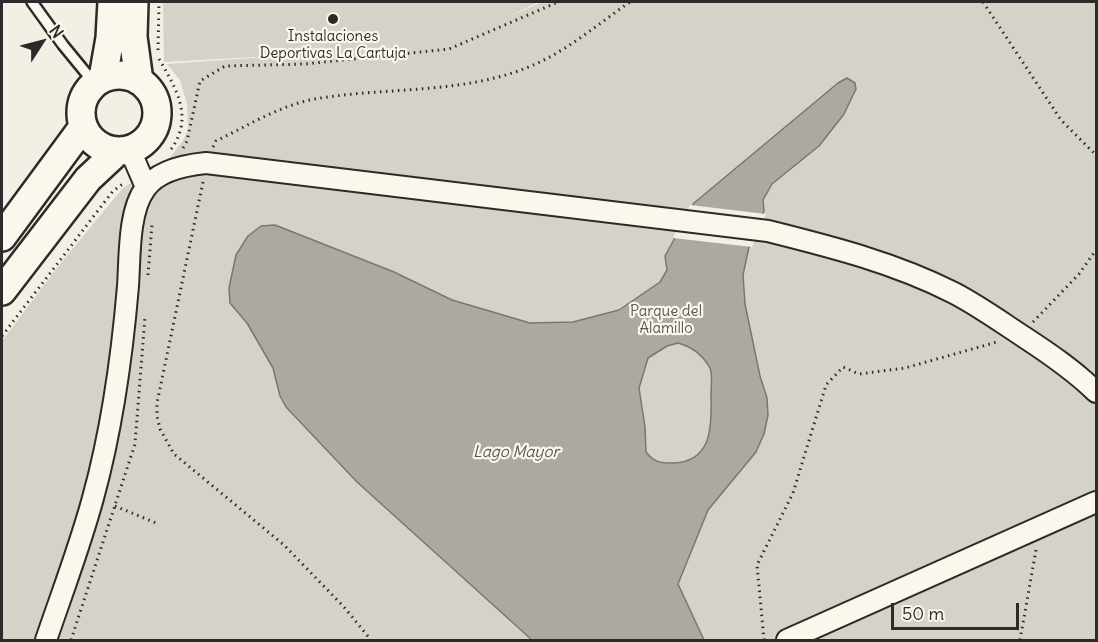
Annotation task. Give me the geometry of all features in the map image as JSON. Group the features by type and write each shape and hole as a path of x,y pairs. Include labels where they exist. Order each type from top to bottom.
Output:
{"street":[{"path":"99,81 110,38 112,2"},
{"path":"134,2 133,37 139,81"},
{"path":"2,291 88,178 124,150 141,144 150,135 157,112 148,89 139,81 128,76 115,75 99,81 87,93 82,104 81,115 83,127 97,144 107,150 124,150"},
{"path":"2,237 83,127"},
{"path":"124,150 146,187"},
{"path":"46,640 93,499 109,432 125,324 135,210 146,187 168,172 186,165 206,163 768,231 829,246 881,262 956,294 1053,356 1096,392"},
{"path":"787,640 1096,502"}],"lane":[{"path":"32,2 63,45 99,81"}],"path":[{"path":"168,172 188,141 200,81 225,66 305,64 449,49 558,2"},
{"path":"371,640 344,607 284,545 182,462 166,443 160,429 157,403 206,163 216,141 291,105 320,98 490,79 530,66 561,51 630,2"},
{"path":"983,2 1061,120 1096,155"},
{"path":"148,279 153,221"},
{"path":"764,640 756,565 794,493 826,385 843,367 859,374 905,368 1021,335 1079,274 1096,250"},
{"path":"71,640 135,444 145,315"},
{"path":"115,506 156,523"},
{"path":"1020,640 1040,527"}],"green space":[{"name":"Parque del Alamillo","path":"163,2 538,2 506,18 542,2 1096,2 1096,640 2,640 2,341 60,264 123,188 168,160 182,142 188,130 187,104 180,80 167,64 309,54 164,62"}],"water":[{"name":"Lago Mayor","path":"847,78 855,83 856,89 844,114 819,146 772,184 763,200 764,211 749,247 743,275 745,304 760,376 767,398 768,415 764,434 756,452 708,510 678,584 704,640 532,640 357,482 286,407 280,396 273,368 247,323 230,303 229,288 236,255 248,236 261,226 275,225 394,272 452,300 530,323 573,322 619,310 660,282 667,270 665,256 694,203 838,83","holes":["678,343 700,355 710,368 712,382 710,431 707,442 694,457 684,462 663,463 646,452 639,388 648,358 667,346"]}],"pier":[{"path":"690,205 766,214 752,247 673,238"}],"place":[{"name":"Instalaciones Deportivas La Cartuja","path":"333,19"}]}
